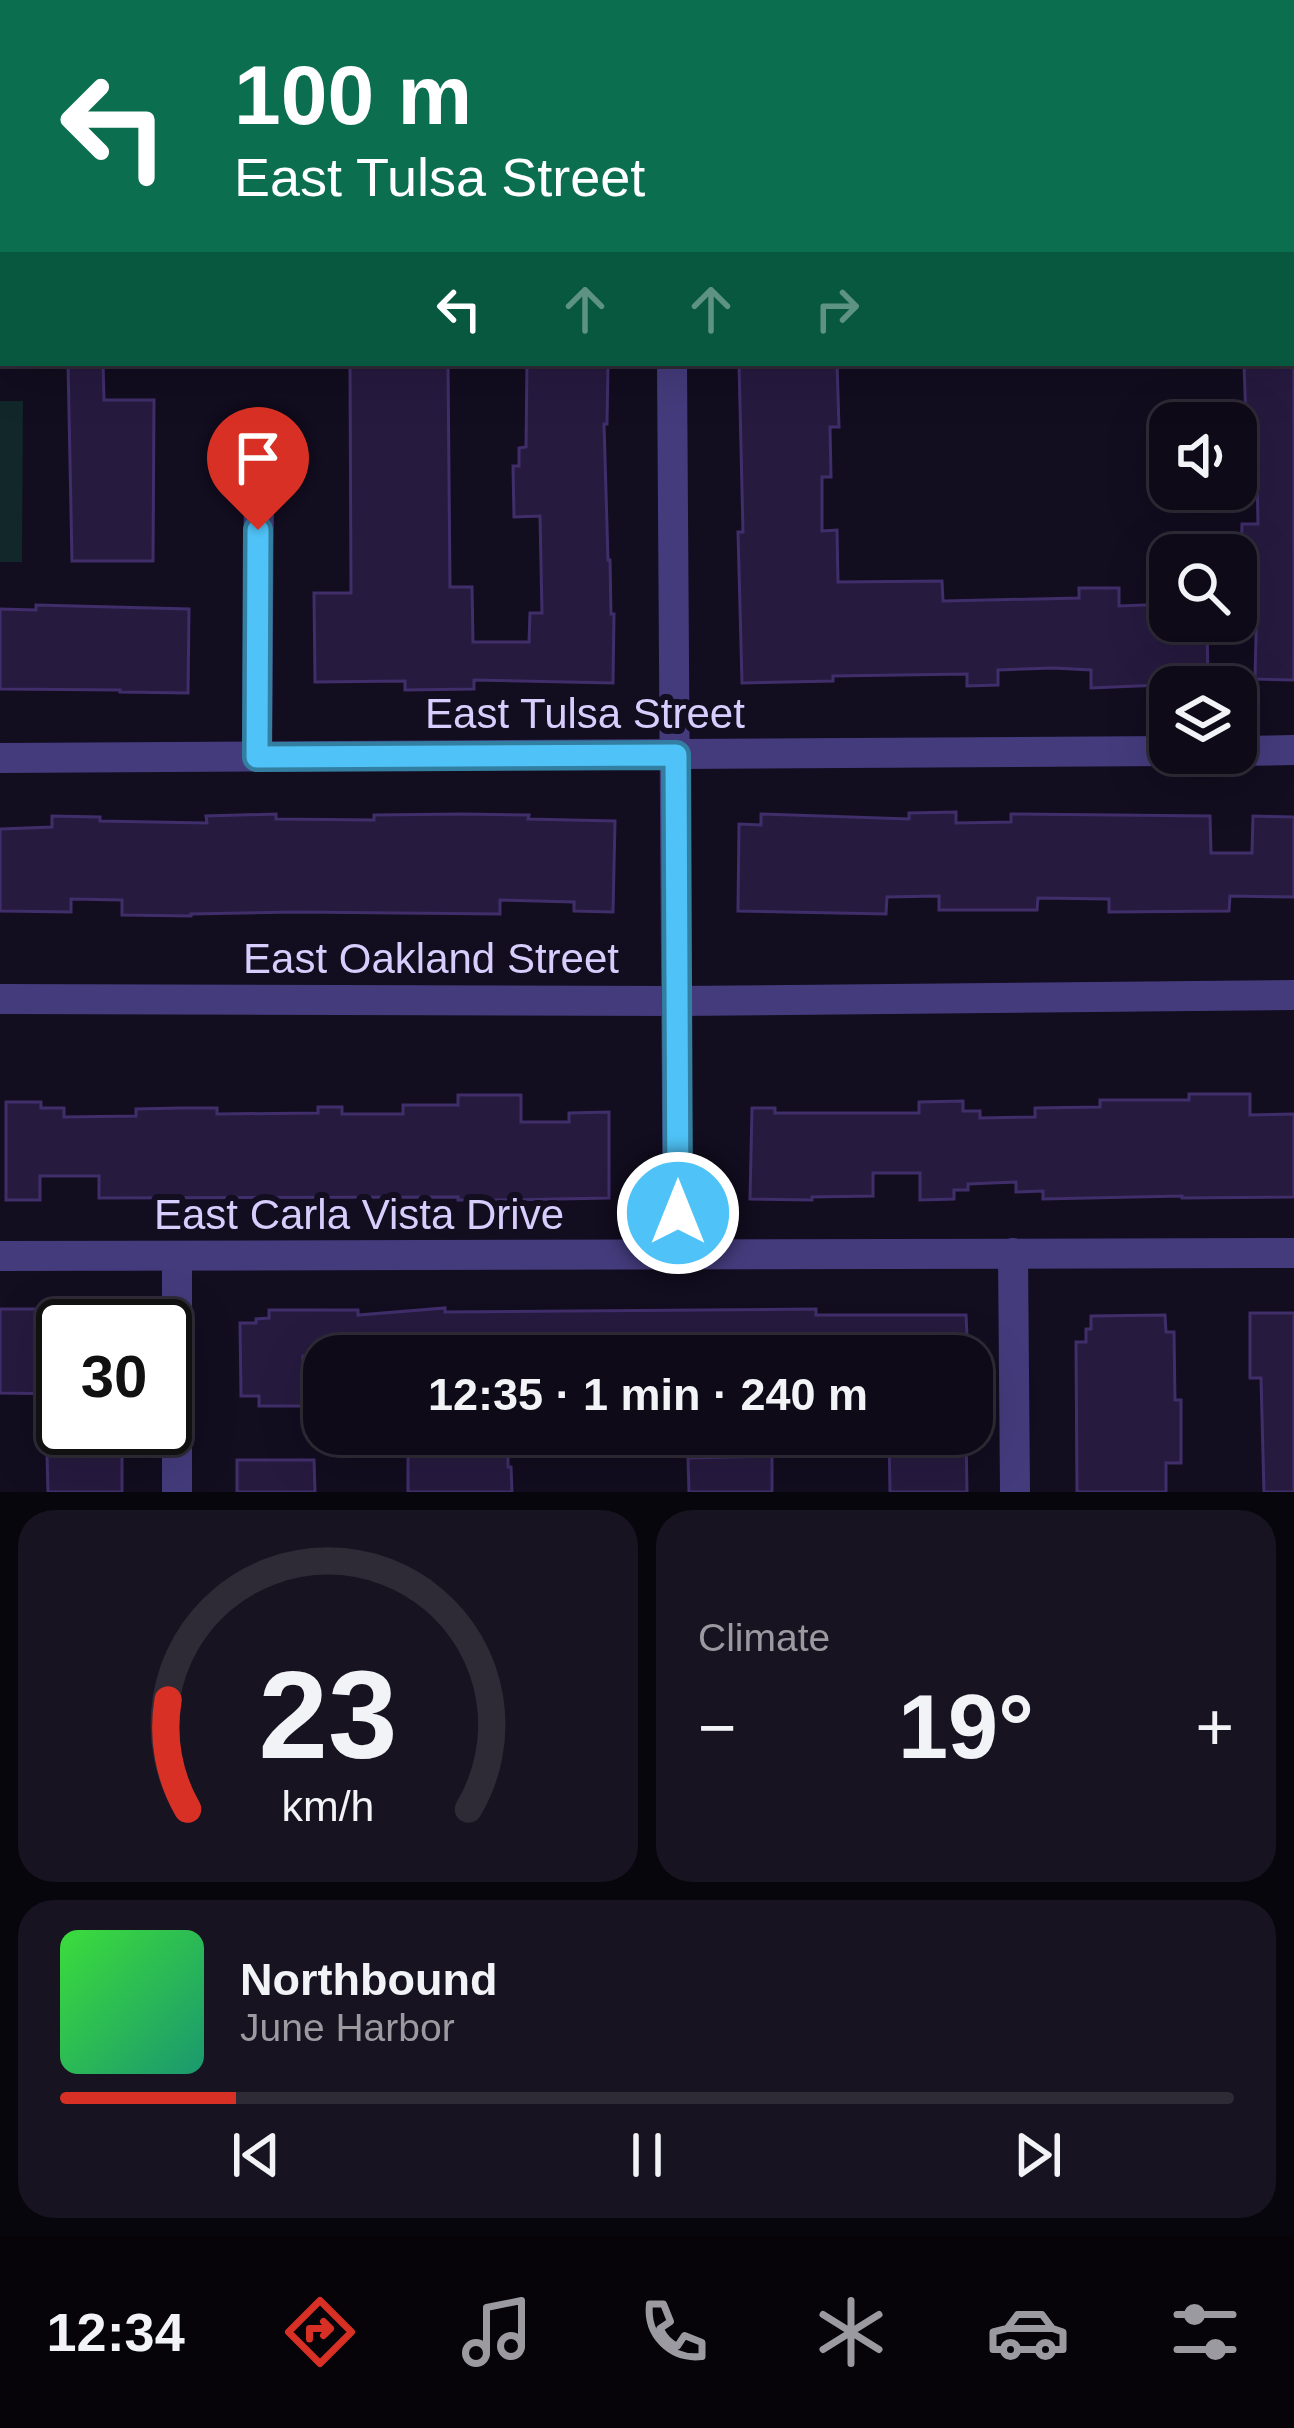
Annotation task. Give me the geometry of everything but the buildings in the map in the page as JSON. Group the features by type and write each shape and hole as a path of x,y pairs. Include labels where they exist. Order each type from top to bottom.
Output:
{"street":[{"path":"672,366 678,1255"},
{"path":"257,757 259,484"},
{"path":"1257,751 1294,750"},
{"name":"East Tulsa Street","path":"0,758 1149,751"},
{"name":"East Oakland Street","path":"0,999 677,1001 1294,995"},
{"path":"1013,1253 1015,1492"},
{"name":"East Carla Vista Drive","path":"0,1256 1294,1253"},
{"path":"177,1256 177,1492"}],"green space":[{"path":"0,401 23,401 22,562 0,562"}],"route":[{"path":"258,530 257,757 676,755 678,1213"}]}
